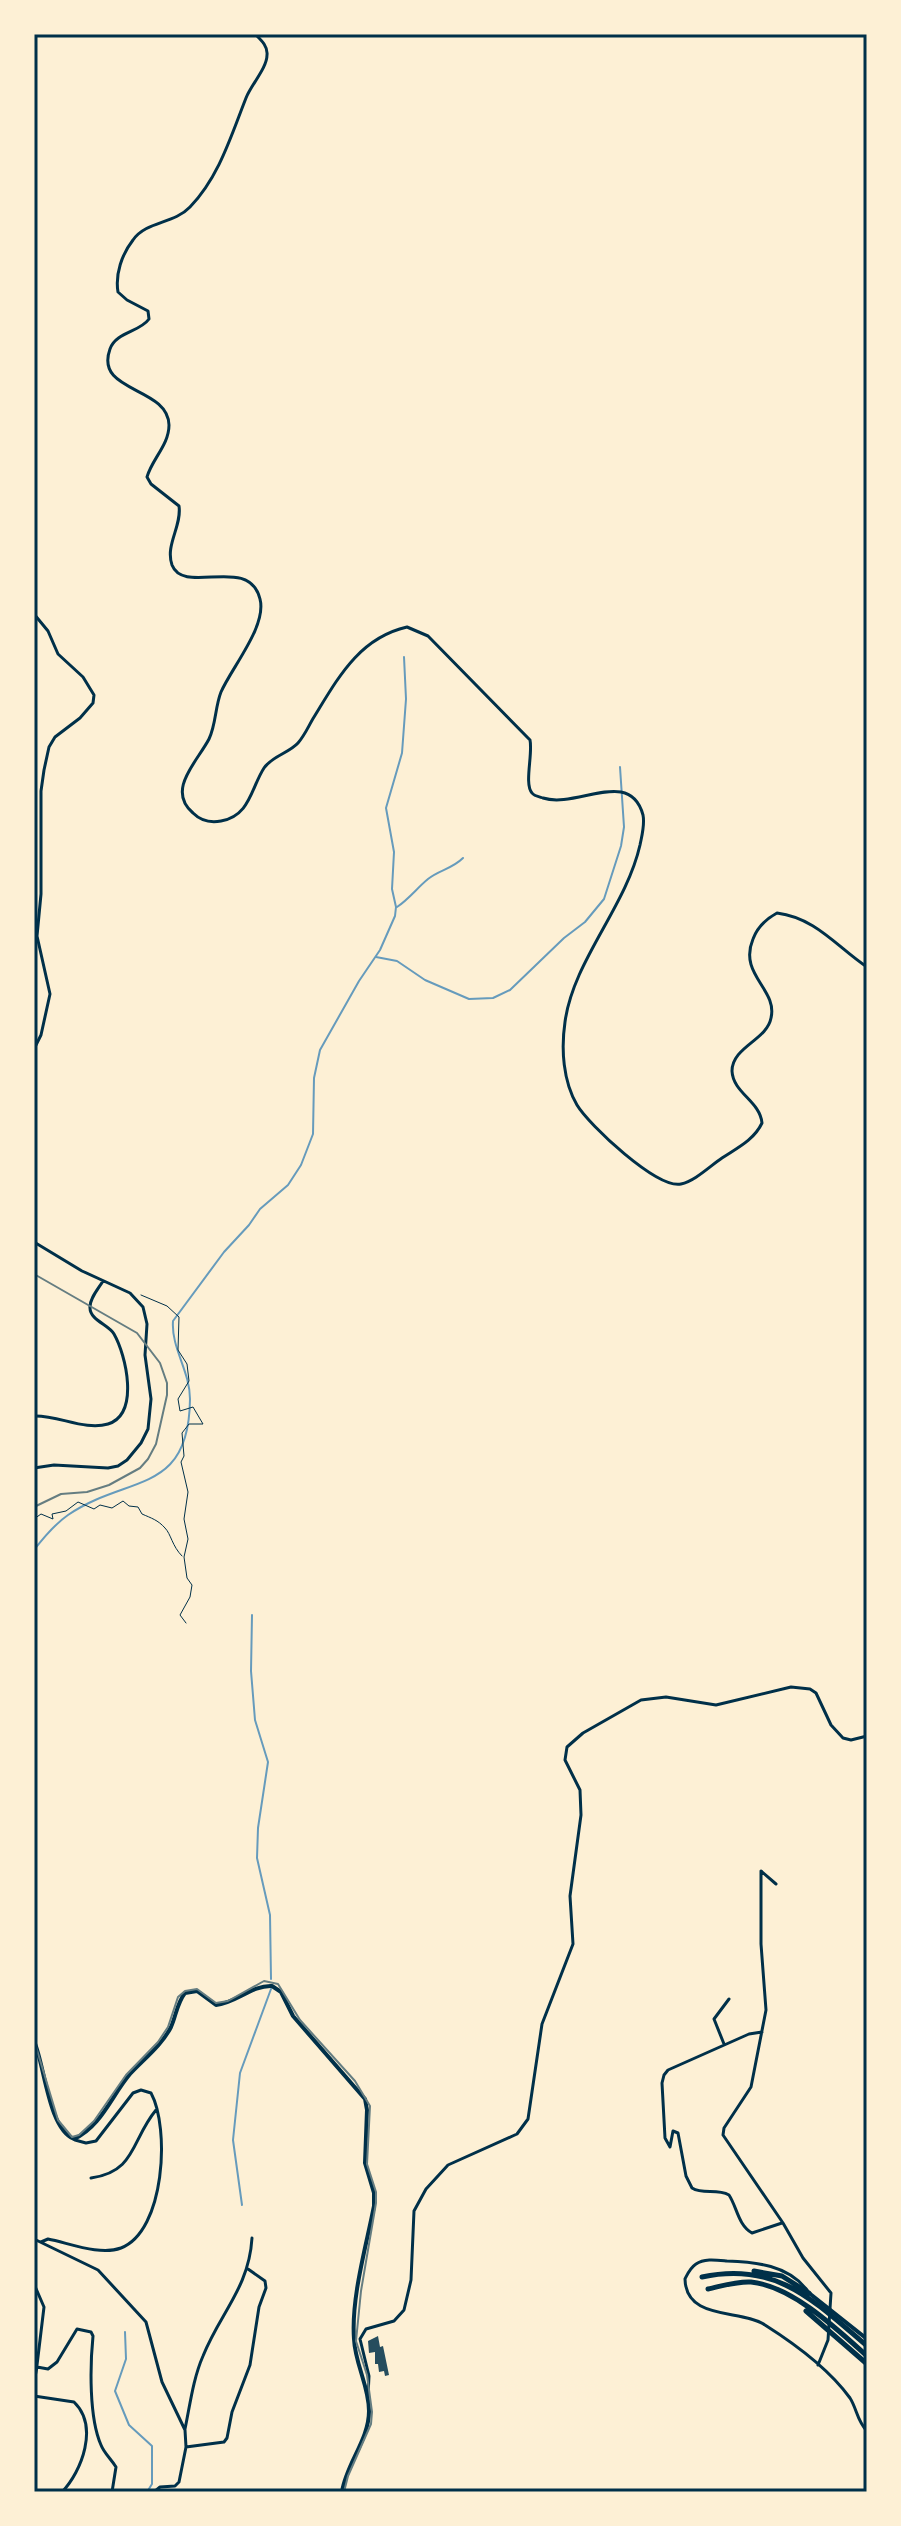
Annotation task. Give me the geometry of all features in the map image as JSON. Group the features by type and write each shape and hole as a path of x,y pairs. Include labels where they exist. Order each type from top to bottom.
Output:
{"highway":[{"path":"702,2277 758,2271 774,2273 809,2293"},
{"path":"737,2273 767,2276 789,2285 867,2346"},
{"path":"708,2289 744,2282 780,2290 795,2298 866,2362"}],"street":[{"path":"255,34 266,48 266,61 246,98 227,150 214,173 183,214 138,233 123,256 118,271 118,292 148,311 149,319 145,325 115,341 109,353 110,368 116,379 155,399 161,404 168,420 168,436 147,477 151,484 179,506 172,544 176,573 190,577 242,578 260,598 258,625 219,695 208,741 184,778 182,799 187,808 202,820 214,822 237,815 255,792 263,769 297,744 345,668 361,650 379,637 407,627 428,636 530,740 529,784 532,793 547,800 565,801 617,790 631,794 636,800 644,825 638,856 618,904 577,984 565,1020 563,1049 574,1096 589,1120 644,1169 672,1183 680,1184 692,1178 752,1137 762,1123 758,1108 735,1084 732,1074 737,1057 768,1026 772,1017 772,1006 749,962 748,950 758,927 777,913 797,917 821,930 867,967"},
{"path":"34,614 48,631 58,654 83,677 94,695 93,703 80,718 55,737 49,747 44,770 37,936 50,994 41,1035 34,1049"},
{"path":"34,1242 65,1262 130,1293 141,1305 147,1324 145,1355 150,1383 148,1429 136,1452 118,1466 54,1465 34,1468"},
{"path":"34,1416 94,1425 109,1424 119,1416 129,1390 123,1355 111,1328 92,1315 90,1309 103,1281"},
{"path":"342,2492 367,2424 369,2376 360,2339 366,2329 394,2321 404,2310 411,2280 413,2219 419,2200 448,2165 517,2134 528,2119 542,2024 573,1944 570,1896 581,1815 580,1790 565,1760 567,1747 583,1733 641,1700 666,1697 716,1705 799,1686 816,1693 831,1725 843,1738 851,1740 867,1736"},
{"path":"776,1884 761,1871 761,1944 766,2010 751,2087 724,2128 723,2135 803,2258 829,2290 831,2305 827,2347 818,2365"},
{"path":"71,2139 86,2132 128,2077 158,2045 170,2028 185,1993 197,1991 216,2005 229,2004 258,1988 267,1986 277,1989 293,2016 354,2084 367,2104 365,2163 374,2193 374,2206 358,2289 354,2341 364,2373 368,2401"},
{"path":"724,2044 714,2019 729,1999"},
{"path":"762,2032 724,2044 673,2067 664,2075 666,2144 671,2146 672,2132 676,2131 686,2176 692,2188 701,2192 726,2192 748,2231 752,2233 783,2223"},
{"path":"34,2041 56,2121 71,2139 86,2143 96,2141 136,2091 151,2093 161,2138 159,2184 153,2209 140,2233 131,2242 117,2249 95,2249 48,2239 41,2242"},
{"path":"91,2178 116,2171 128,2160 145,2124 156,2110"},
{"path":"154,2492 160,2487 175,2486 179,2482 186,2447 185,2430 202,2357 248,2269 252,2238"},
{"path":"34,2239 98,2270 141,2315 150,2333 162,2382 185,2430"},
{"path":"867,2339 809,2293 795,2277 783,2271 744,2261 702,2261 694,2265 685,2279 693,2300 704,2308 762,2323 818,2365 851,2399 861,2425 867,2431"},
{"path":"186,2447 224,2442 227,2438 232,2412 250,2365 259,2307 266,2288 265,2281 248,2269"},
{"path":"34,2284 44,2307 34,2382"},
{"path":"37,2367 48,2369 57,2362 77,2329 91,2332 94,2419 101,2446 116,2467 112,2492"},
{"path":"34,2396 66,2400 78,2405 86,2442 79,2470 62,2492"}],"path":[{"path":"130,1293 149,1297 167,1306 179,1317 178,1350 187,1364 189,1381 178,1399 180,1411 193,1407 203,1424 189,1424 182,1433 184,1456 181,1462 188,1492 184,1519 188,1539 184,1557 187,1578 192,1585 190,1597 180,1615 186,1623"},
{"path":"34,1519 41,1514 53,1519 52,1514 66,1511 78,1502 94,1509 100,1505 112,1508 123,1501 129,1506 138,1507 142,1514 156,1519 167,1529 170,1541 184,1557"}],"building":[{"path":"378,2336 389,2375 385,2376 384,2371 379,2372 378,2364 375,2364 375,2352 369,2353 368,2341"}],"waterway":[{"path":"34,1550 68,1515 90,1502 151,1478 167,1468 179,1452 187,1430 190,1399 173,1321 224,1252 260,1209 288,1185 301,1165 313,1134 314,1078 320,1050 380,950 395,916 392,889 394,852 386,808 402,753 406,699 404,657"},
{"path":"376,957 397,961 425,980 469,999 493,998 510,990 585,922 604,899 624,827 620,767"},
{"path":"397,907 428,879 463,858"},
{"path":"252,1615 251,1671 255,1720 268,1762 258,1828 257,1858 270,1915 271,1979"},
{"path":"242,2205 233,2140 240,2073 271,1989"},
{"path":"125,2332 126,2359 115,2391 129,2425 152,2446 152,2484 147,2492"}],"tram line":[{"path":"34,1274 137,1333 160,1363 167,1383 156,1444 140,1468 109,1485 87,1492 61,1494 34,1507"},
{"path":"34,2040 58,2120 72,2137 79,2135 94,2121 126,2075 158,2042 168,2027 178,1997 185,1991 197,1989 216,2003 228,2001 264,1981 278,1984 300,2020 355,2081 370,2106 367,2164 376,2192 356,2341 367,2375 372,2412 371,2424 344,2492"}]}
